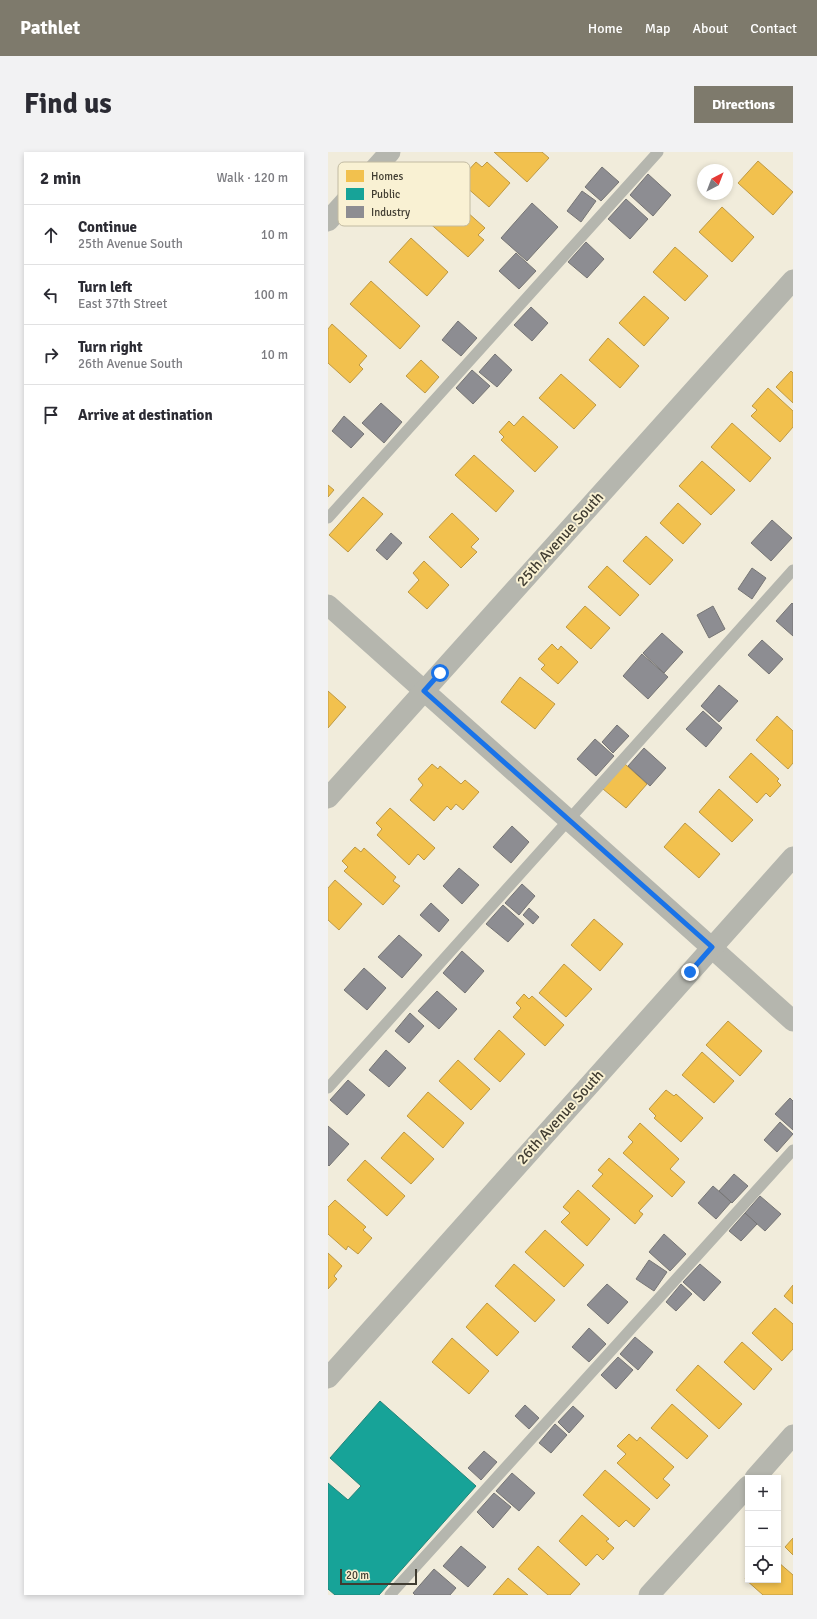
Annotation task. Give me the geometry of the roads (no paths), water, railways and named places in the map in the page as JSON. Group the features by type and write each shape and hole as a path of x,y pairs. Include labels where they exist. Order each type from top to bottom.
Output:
{"street":[{"path":"381,162 390,152"},
{"path":"328,221 338,210"},
{"name":"25th Avenue South","path":"328,798 793,280"},
{"path":"328,606 569,819 793,1022"},
{"name":"26th Avenue South","path":"328,1378 793,857"},
{"path":"758,1475 793,1436"},
{"path":"650,1595 745,1489"}],"lane":[{"path":"328,518 658,152"},
{"path":"328,1088 793,570"},
{"path":"390,1595 793,1150"}]}
